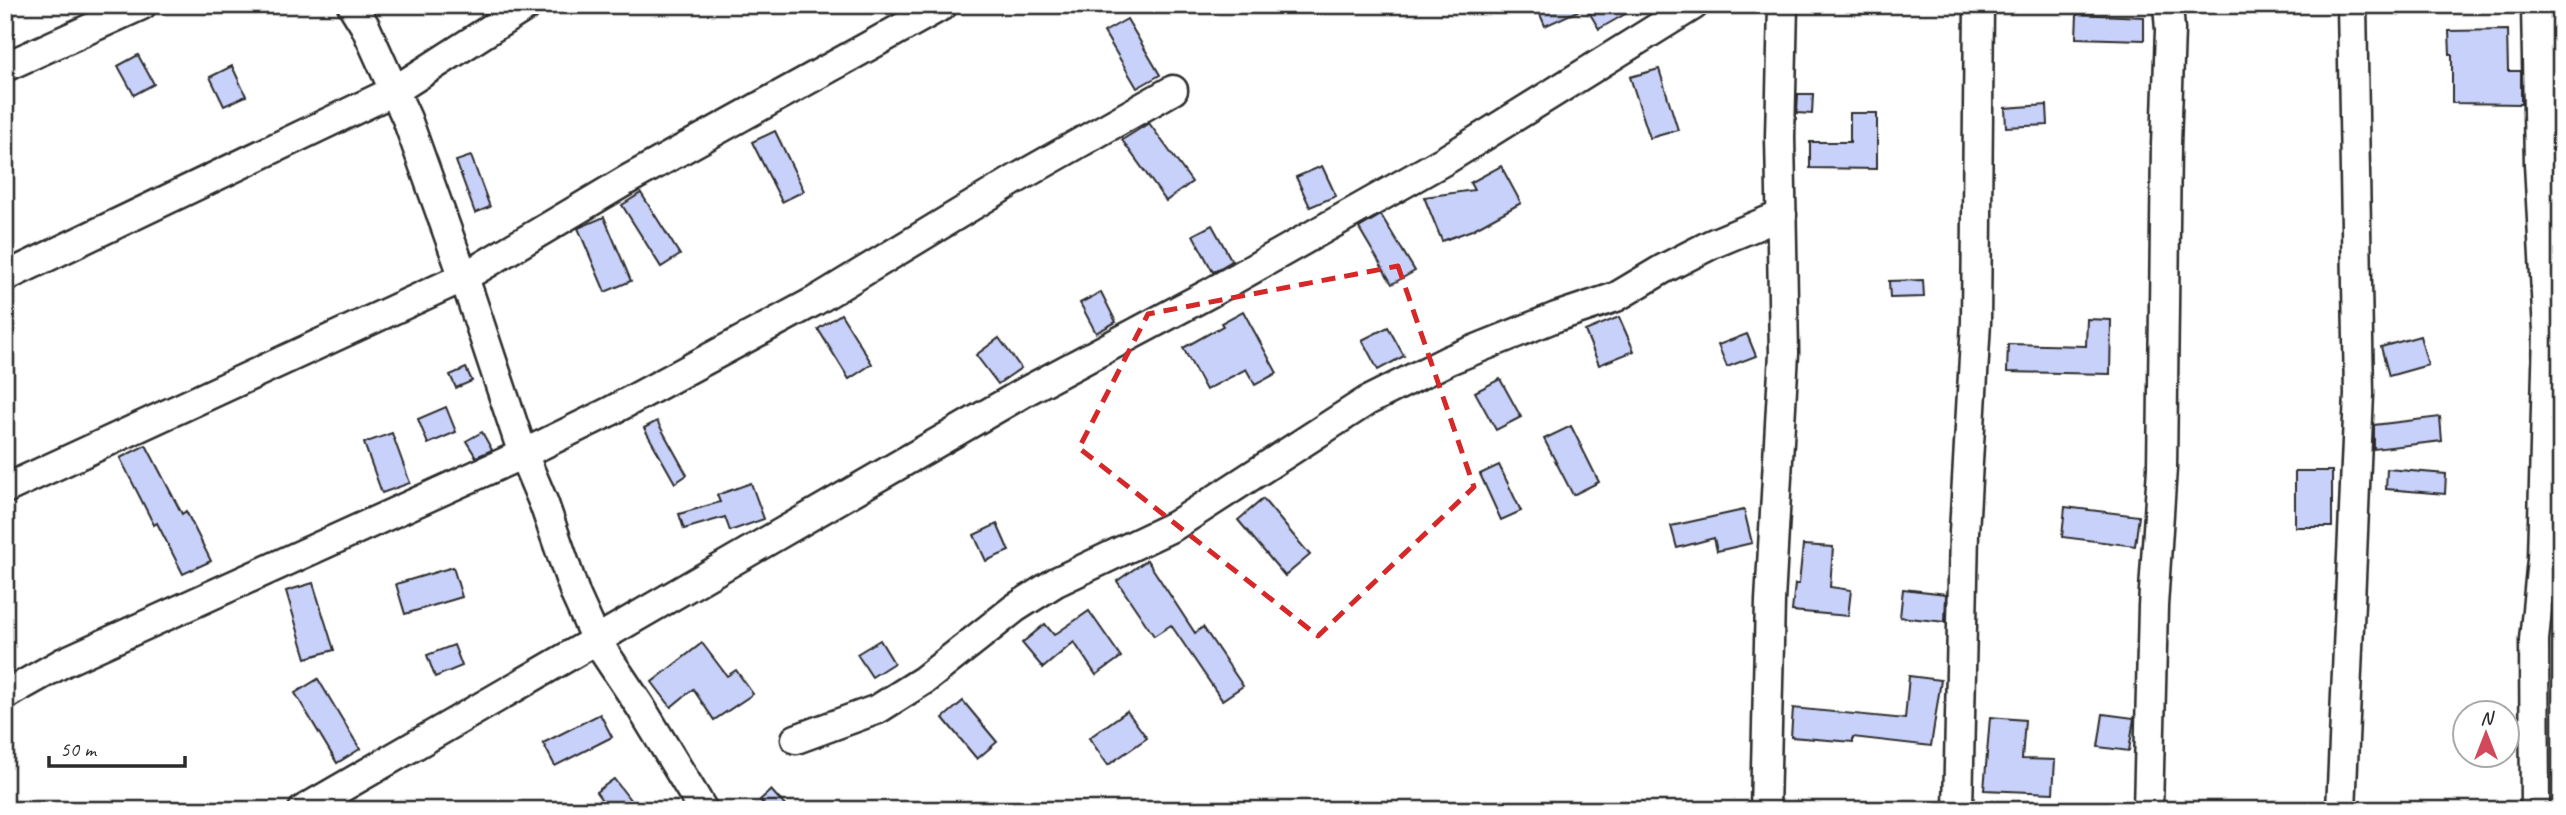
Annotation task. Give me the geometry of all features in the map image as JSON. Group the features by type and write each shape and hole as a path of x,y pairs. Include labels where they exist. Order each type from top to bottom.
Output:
{"street":[{"path":"5,67 142,5"},
{"path":"352,5 365,26 407,119 464,277 523,454 544,504 576,596 596,640 640,706 693,807"},
{"path":"5,277 394,91 528,5"},
{"path":"5,489 464,277 627,180 943,5"},
{"path":"303,810 1028,390 1210,293 1447,159 1694,5"},
{"path":"1765,810 1770,601 1784,353 1780,137 1783,5"},
{"path":"1958,810 1964,532 1976,322 1979,5"},
{"path":"2147,810 2153,606 2162,468 2170,30 2168,5"},
{"path":"2340,810 2359,394 2352,5"},
{"path":"2535,810 2534,640 2542,548 2551,189 2536,5"},
{"path":"5,695 64,662 523,454 611,411 815,301 1016,179 1173,90"},
{"path":"796,738 878,709 924,680 1015,608 1056,582 1174,526 1367,401 1448,360 1556,317 1616,297 1700,250 1782,215"}],"highlighted area":[{"path":"1398,266 1474,487 1318,636 1079,448 1148,314"}],"building":[{"path":"1536,5 1641,5 1599,29 1586,7 1545,26"},
{"path":"2077,14 2144,17 2144,40 2076,38"},
{"path":"1127,19 1160,75 1137,88 1104,32"},
{"path":"2507,30 2508,71 2521,71 2521,104 2452,103 2449,31"},
{"path":"138,55 154,84 134,95 118,66"},
{"path":"232,66 246,96 224,106 210,77"},
{"path":"1659,69 1678,130 1650,138 1630,77"},
{"path":"1798,94 1813,94 1812,114 1797,113"},
{"path":"2047,105 2048,125 2006,127 2005,108"},
{"path":"1850,113 1877,113 1877,169 1810,168 1810,142 1850,142"},
{"path":"1149,123 1192,182 1166,201 1122,140"},
{"path":"775,131 804,191 782,202 752,142"},
{"path":"471,156 490,207 475,213 456,161"},
{"path":"1322,166 1336,196 1310,207 1296,177"},
{"path":"1501,166 1521,203 1472,230 1442,241 1424,197 1474,190 1470,183"},
{"path":"641,193 680,255 661,267 622,205"},
{"path":"1381,215 1415,271 1392,284 1359,228"},
{"path":"604,217 631,281 605,292 578,228"},
{"path":"1212,225 1232,261 1213,272 1193,235"},
{"path":"1923,280 1924,297 1890,298 1889,281"},
{"path":"1101,292 1116,322 1096,333 1080,303"},
{"path":"1243,311 1277,373 1255,385 1246,369 1206,390 1183,348 1223,326 1221,323"},
{"path":"841,314 872,364 849,379 818,329"},
{"path":"1619,317 1634,351 1599,365 1585,331"},
{"path":"2087,319 2111,320 2110,374 2007,372 2008,344 2086,346"},
{"path":"1388,327 1404,356 1378,370 1362,340"},
{"path":"1747,334 1756,356 1727,367 1718,345"},
{"path":"2420,336 2428,365 2389,376 2381,347"},
{"path":"999,338 1021,368 998,384 976,355"},
{"path":"466,368 472,381 456,388 450,375"},
{"path":"1500,379 1521,417 1496,430 1475,392"},
{"path":"446,407 456,432 428,444 418,419"},
{"path":"2440,417 2442,441 2374,449 2374,425"},
{"path":"657,421 687,475 675,483 644,428"},
{"path":"1571,426 1599,482 1573,495 1544,439"},
{"path":"482,432 492,450 476,457 466,441"},
{"path":"392,433 410,483 382,493 364,443"},
{"path":"146,445 182,514 186,511 211,561 183,574 120,458"},
{"path":"1499,465 1521,511 1501,520 1480,474"},
{"path":"2387,469 2446,474 2445,494 2386,489"},
{"path":"2295,471 2332,471 2332,527 2295,527"},
{"path":"751,483 764,519 730,531 725,517 684,529 679,514 720,502 717,495"},
{"path":"1263,499 1310,555 1285,576 1238,520"},
{"path":"2065,507 2139,516 2135,546 2062,537"},
{"path":"1744,510 1752,543 1717,551 1714,538 1677,548 1671,526"},
{"path":"997,524 1009,551 986,561 974,535"},
{"path":"1803,545 1833,547 1830,587 1851,590 1848,616 1792,611 1795,584 1799,584"},
{"path":"1147,560 1195,633 1203,627 1243,686 1222,700 1171,625 1154,636 1117,581"},
{"path":"453,567 462,597 405,614 396,584"},
{"path":"313,583 334,650 306,658 286,591"},
{"path":"1903,589 1946,594 1945,622 1900,617"},
{"path":"1089,611 1121,657 1096,675 1074,642 1043,668 1022,643 1045,624 1054,635"},
{"path":"880,640 894,663 872,677 857,654"},
{"path":"702,643 727,676 736,670 753,694 714,720 693,689 671,707 652,682"},
{"path":"454,645 462,666 435,677 427,655"},
{"path":"1909,676 1941,680 1931,746 1853,737 1853,742 1791,737 1793,708 1905,719"},
{"path":"318,679 360,749 337,763 295,693"},
{"path":"963,701 997,742 977,759 943,718"},
{"path":"1127,711 1147,738 1108,765 1089,738"},
{"path":"600,714 612,737 555,766 543,743"},
{"path":"2103,714 2134,718 2129,751 2098,747"},
{"path":"1990,717 2025,720 2022,759 2055,760 2053,793 1984,790"},
{"path":"614,779 638,810 609,810 596,792"},
{"path":"771,790 789,810 769,810 760,800"}]}
